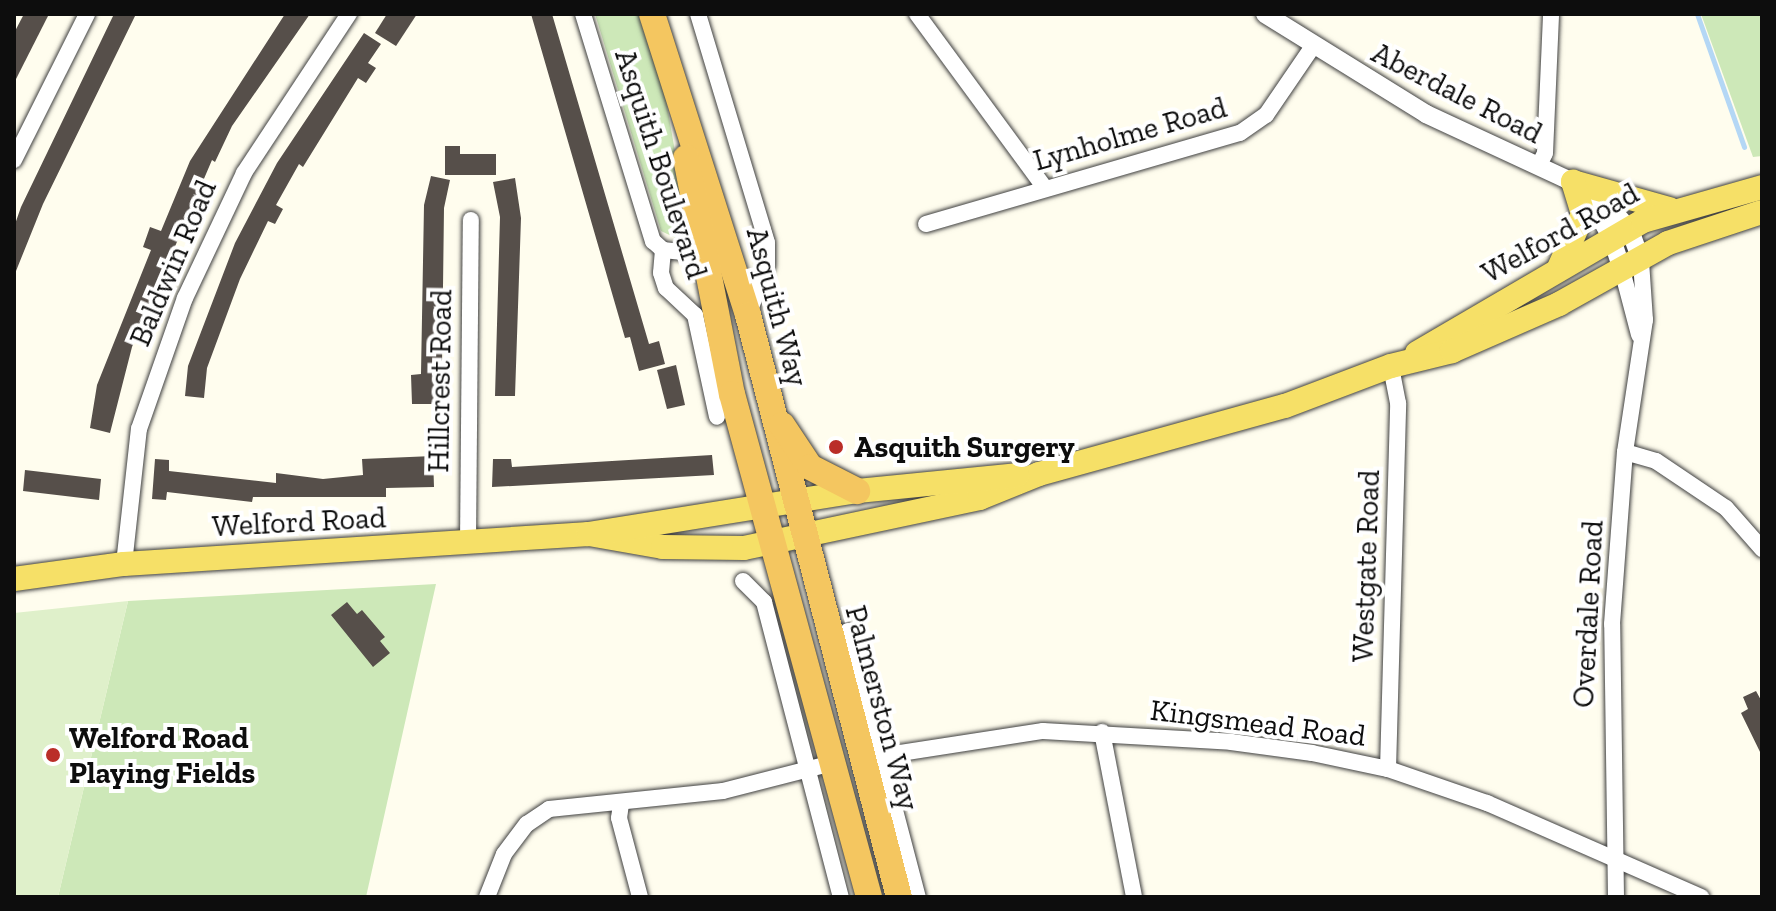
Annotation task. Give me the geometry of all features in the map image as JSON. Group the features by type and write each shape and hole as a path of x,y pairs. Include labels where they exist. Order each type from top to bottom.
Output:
{"highway":[{"name":"Asquith Way","path":"652,14 677,99 712,194 748,315 801,536"},
{"name":"Asquith Way","path":"677,99 700,239 772,543"},
{"path":"772,409 810,467 857,491"},
{"name":"Palmerston Way","path":"801,536 899,897"},
{"name":"Palmerston Way","path":"772,543 820,767 869,897"},
{"path":"820,767 844,751 839,678"}],"main road":[{"path":"1559,268 1583,214 1580,187 1669,209"},
{"name":"Welford Road","path":"1396,364 1559,268 1669,209 1762,187"},
{"name":"Welford Road","path":"589,534 663,547 744,548 980,498 1039,474 1285,406 1396,364 1452,351 1508,329 1631,266 1668,243 1762,212"},
{"name":"Welford Road","path":"14,579 124,564 589,534 762,510 857,491 1039,474"}],"street":[{"path":"14,160 87,14"},
{"name":"Baldwin Road","path":"124,564 139,429 185,298 244,173 349,14"},
{"name":"Asquith Boulevard","path":"583,14 653,241 663,250 666,288 695,315 717,417"},
{"path":"698,14 767,243 767,265 748,315"},
{"path":"917,14 1045,188"},
{"name":"Aberdale Road","path":"1265,14 1426,114 1539,165 1613,205 1621,234"},
{"path":"1539,165 1545,153 1551,14"},
{"name":"Lynholme Road","path":"926,224 1249,129 1274,105 1313,46"},
{"name":"Hillcrest Road","path":"468,543 471,220"},
{"path":"1621,234 1631,266"},
{"path":"663,250 681,252 700,239"},
{"name":"Overdale Road","path":"1616,897 1613,857 1612,624 1625,452 1645,309 1631,266"},
{"name":"Westgate Road","path":"1388,769 1398,403 1396,364"},
{"path":"1625,452 1656,461 1726,508 1762,549"},
{"path":"743,581 764,602 820,767 841,897"},
{"path":"848,631 918,897"},
{"name":"Kingsmead Road","path":"881,756 1043,731 1102,732 1231,742 1388,769 1613,857 1701,897"},
{"path":"1102,732 1134,897"},
{"path":"487,897 504,854 527,824 549,809 591,802 621,804 723,791 820,767"},
{"path":"621,804 619,818 640,897"}],"green space":[{"path":"595,14 638,14 666,100 689,232 684,242 661,231"},
{"path":"1701,14 1762,14 1762,156 1753,157"},
{"path":"436,584 366,897 58,897 128,601"},
{"name":"Welford Road Playing Fields","path":"128,601 58,897 14,897 14,613"}],"building":[{"path":"24,14 49,14 14,83 14,33"},
{"path":"114,14 136,14 43,204 14,276 14,227 21,207"},
{"path":"285,14 310,14 232,126 215,162 212,160 132,347 110,433 90,428 97,385 151,250 143,247 150,227 161,231 190,161"},
{"path":"387,14 417,14 396,46 375,33"},
{"path":"531,14 552,14 649,344 659,341 665,364 639,371 630,337 625,338"},
{"path":"364,33 381,44 368,63 376,68 366,83 358,78 303,167 299,164 276,205 283,209 275,224 268,221 240,279 207,368 204,398 185,396 188,366 235,243 277,163"},
{"path":"445,146 460,146 460,154 496,154 496,175 445,175"},
{"path":"431,176 450,180 444,208 442,367 436,367 437,404 412,404 411,375 421,374 424,205"},
{"path":"515,178 521,218 515,396 495,396 500,217 493,182"},
{"path":"676,365 685,405 667,409 657,370"},
{"path":"712,455 714,475 492,487 493,459 511,459 512,467"},
{"path":"433,456 434,487 386,488 386,497 253,497 252,502 167,492 166,500 152,499 155,459 169,460 169,471 276,483 276,473 323,479 363,475 362,459"},
{"path":"25,470 101,479 99,500 23,491"},
{"path":"347,602 357,614 362,610 385,637 380,641 390,653 373,667 331,615"},
{"path":"1756,691 1762,702 1762,756 1741,713 1748,709 1743,697"}],"waterway":[{"path":"1697,14 1744,147"}],"place":[{"name":"Asquith Surgery","path":"836,447"},
{"name":"Welford Road Playing Fields","path":"53,755"}]}
